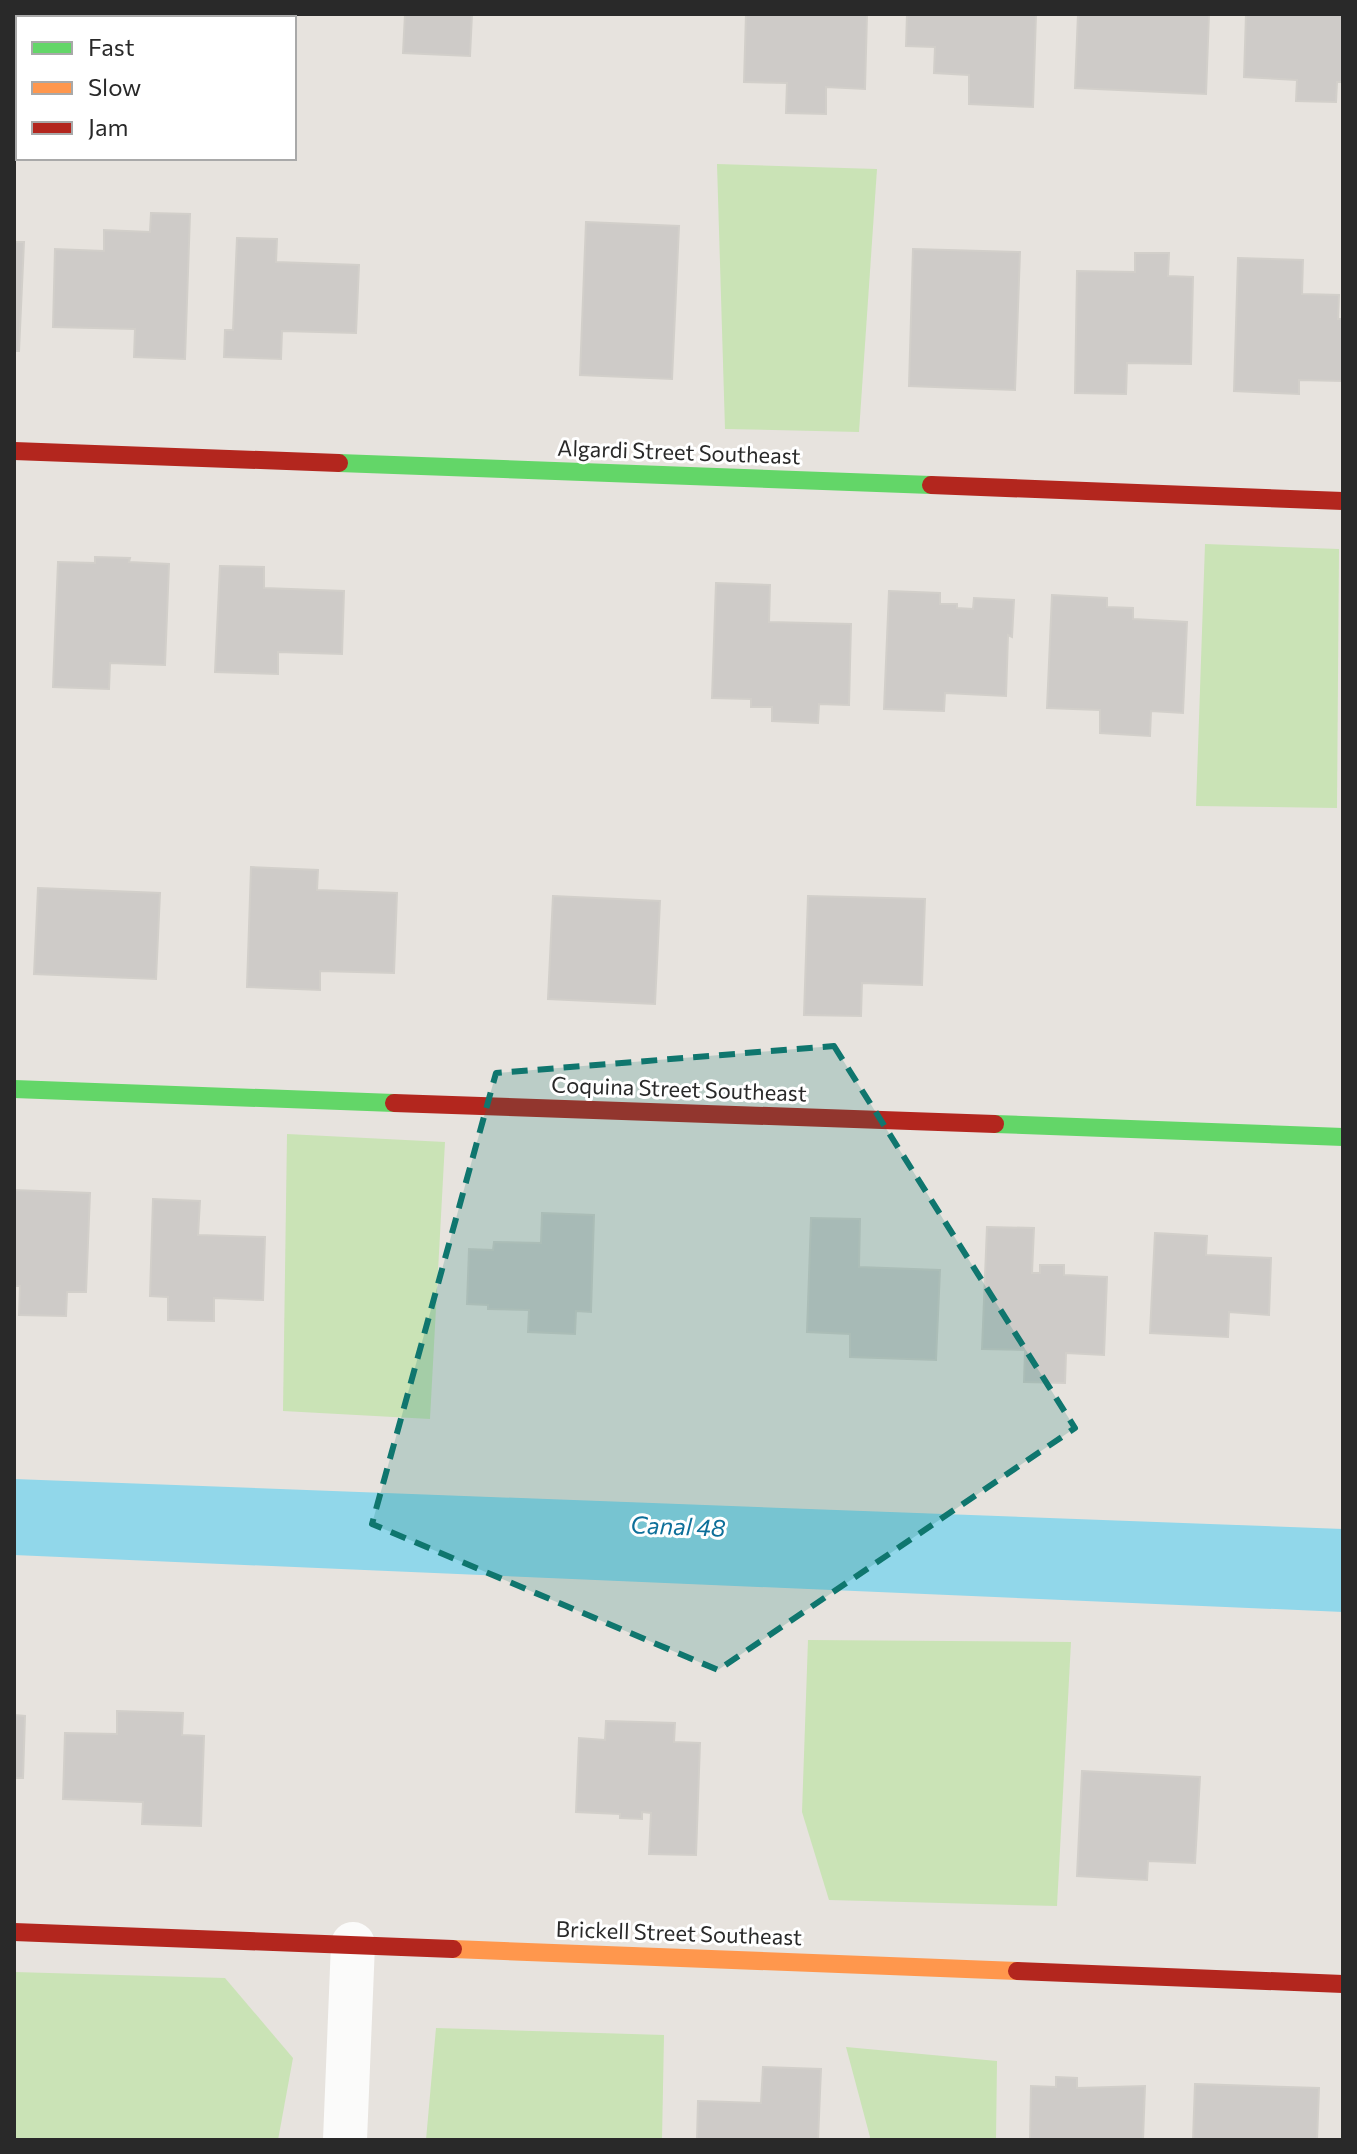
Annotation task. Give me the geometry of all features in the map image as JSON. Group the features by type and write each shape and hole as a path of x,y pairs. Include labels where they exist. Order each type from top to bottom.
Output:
{"street":[{"name":"Algardi Street Southeast","path":"14,451 1343,501"},
{"name":"Coquina Street Southeast","path":"14,1089 1343,1137"},
{"name":"Brickell Street Southeast","path":"14,1932 1343,1984"},
{"path":"345,2140 353,1944"}],"highlighted area":[{"path":"834,1046 1075,1428 718,1670 372,1524 496,1073"}],"green space":[{"path":"717,164 877,169 859,432 725,429"},
{"path":"1205,544 1339,549 1337,808 1196,806"},
{"path":"287,1134 445,1142 430,1419 283,1411"},
{"path":"808,1640 1071,1642 1057,1906 829,1900 802,1812"},
{"path":"14,1972 225,1978 293,2058 278,2140 14,2140"},
{"path":"436,2028 664,2035 662,2140 426,2140"},
{"path":"846,2047 997,2061 996,2140 869,2140"}],"water":[{"name":"Canal 48","path":"14,1479 1343,1529 1343,1612 14,1555"}],"building":[{"path":"71,14 198,14 198,16"},
{"path":"249,14 290,14 290,16"},
{"path":"405,14 472,14 470,56 403,53"},
{"path":"746,14 867,14 865,89 826,87 826,114 786,113 787,83 744,82"},
{"path":"907,14 1036,14 1033,107 969,104 969,75 934,73 935,47 906,46"},
{"path":"1078,14 1209,14 1206,94 1075,88"},
{"path":"1246,14 1343,14 1343,82 1337,82 1336,102 1296,101 1297,80 1244,77"},
{"path":"151,213 190,214 185,359 134,357 135,329 53,327 55,249 104,251 104,230 150,232"},
{"path":"586,222 679,226 672,379 580,375"},
{"path":"237,238 277,239 276,262 359,265 356,333 282,331 281,359 224,357 225,330 233,330"},
{"path":"14,242 24,242 19,351 14,351"},
{"path":"913,249 1020,252 1015,390 909,386"},
{"path":"1135,253 1169,253 1168,276 1193,277 1191,364 1127,363 1126,394 1075,393 1077,271 1135,272"},
{"path":"1238,258 1303,260 1302,294 1339,295 1338,319 1343,319 1343,381 1299,380 1299,394 1234,391"},
{"path":"95,557 169,564 165,665 110,663 109,689 53,687 58,562 95,563"},
{"path":"220,566 264,567 264,588 344,591 342,654 278,652 278,674 215,672"},
{"path":"716,583 770,585 769,622 851,624 849,705 819,704 818,723 772,721 772,707 751,707 751,699 712,698"},
{"path":"889,591 940,593 940,604 957,604 957,608 973,609 974,598 1014,600 1012,637 1008,635 1006,696 945,693 944,711 884,709"},
{"path":"1052,595 1107,598 1107,607 1133,608 1133,619 1187,622 1183,713 1151,711 1150,736 1100,733 1100,710 1047,708"},
{"path":"251,867 318,870 317,890 397,893 394,973 320,971 320,990 247,987"},
{"path":"38,888 160,893 156,979 34,974"},
{"path":"553,896 660,901 655,1004 548,999"},
{"path":"808,896 925,899 922,985 862,983 861,1016 804,1015"},
{"path":"14,1190 90,1193 86,1292 67,1292 66,1316 19,1315 20,1286 14,1286"},
{"path":"153,1199 200,1201 198,1235 265,1237 263,1300 214,1298 214,1321 168,1320 168,1297 150,1296"},
{"path":"542,1213 594,1215 591,1312 576,1311 575,1334 528,1332 529,1310 488,1309 488,1305 467,1304 469,1249 493,1250 494,1242 541,1243"},
{"path":"811,1218 860,1219 859,1267 940,1270 936,1360 850,1357 850,1334 807,1332"},
{"path":"987,1227 1034,1228 1032,1273 1040,1273 1040,1265 1064,1265 1064,1275 1107,1277 1104,1355 1066,1353 1065,1383 1024,1382 1025,1350 982,1349"},
{"path":"1155,1233 1207,1236 1206,1255 1271,1258 1269,1315 1229,1312 1228,1337 1150,1333"},
{"path":"117,1711 183,1713 182,1735 204,1736 201,1826 142,1824 143,1802 63,1799 65,1733 117,1734"},
{"path":"14,1715 25,1716 23,1778 14,1778"},
{"path":"606,1721 675,1723 674,1742 700,1743 696,1855 649,1854 651,1813 642,1812 642,1819 620,1818 620,1814 576,1812 579,1738 605,1740"},
{"path":"1082,1771 1200,1777 1195,1863 1148,1861 1147,1880 1077,1876"},
{"path":"763,2067 821,2069 818,2140 697,2140 698,2101 761,2103"},
{"path":"1056,2077 1077,2078 1077,2088 1145,2086 1143,2140 1030,2140 1031,2086 1056,2087"},
{"path":"1195,2084 1319,2088 1317,2140 1193,2140"}],"traffic: fast":[{"path":"339,463 931,485"},
{"path":"14,1089 394,1103"},
{"path":"995,1124 1343,1137"}],"traffic: slow":[{"path":"453,1949 1017,1971"}],"traffic: jam":[{"path":"14,451 339,463"},
{"path":"931,485 1343,501"},
{"path":"394,1103 995,1124"},
{"path":"14,1932 453,1949"},
{"path":"1017,1971 1343,1984"}]}
